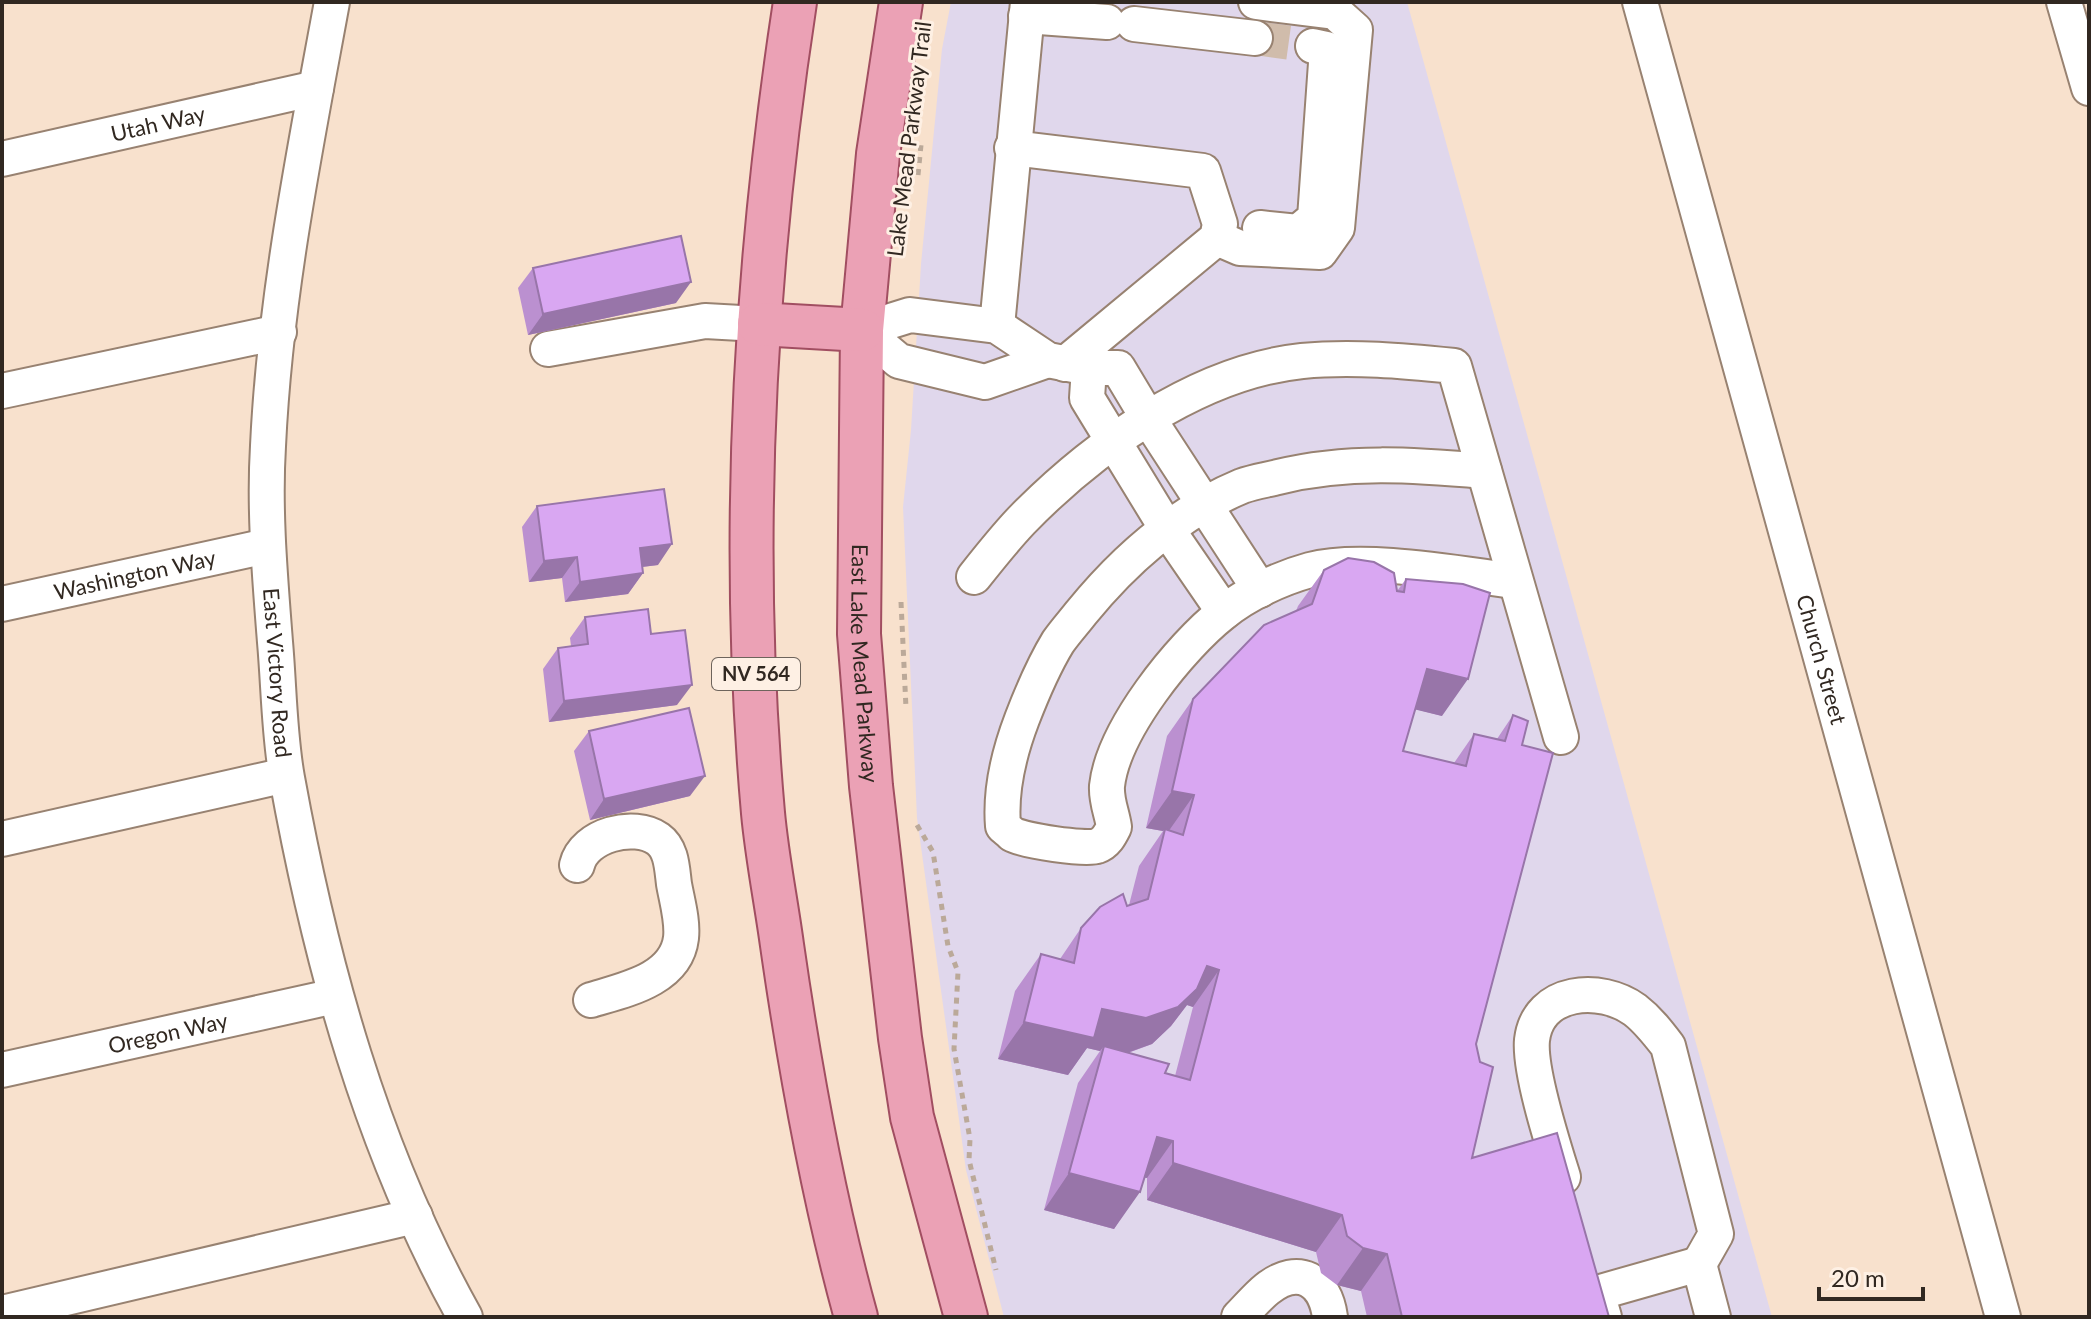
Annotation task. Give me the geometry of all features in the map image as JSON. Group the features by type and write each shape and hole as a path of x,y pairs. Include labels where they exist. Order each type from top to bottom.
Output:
{"main road":[{"name":"NV 564","path":"795,2 776,131 759,324 751,575 763,814 806,1103 836,1244 856,1317"},
{"name":"East Lake Mead Parkway","path":"901,2 878,154 862,330 859,634 890,966 912,1117 966,1317"},
{"path":"759,324 862,330"}],"street":[{"name":"East Victory Road","path":"332,2 286,259 268,446 267,546 286,775 335,996 368,1104 437,1266 465,1317"},
{"path":"1012,148 1203,171 1218,231 1240,248 1320,252 1337,228 1355,30 1335,12 1256,2"},
{"name":"Church Street","path":"1640,2 2003,1317"},
{"path":"2064,2 2089,88"},
{"path":"997,326 1027,9 1255,38"},
{"path":"1067,364 1218,231 1298,232 1315,218 1327,49 1313,46"},
{"name":"Utah Way","path":"2,159 316,88"},
{"path":"862,330 910,315 997,326 1067,364 1167,529 1224,612"},
{"path":"548,349 705,321 759,324"},
{"path":"862,330 899,361 985,382 1067,364 1118,368 1260,590"},
{"path":"2,391 279,332"},
{"path":"974,577 1038,505 1113,442 1185,398 1240,375 1301,361 1412,362 1454,366 1561,737"},
{"path":"1484,471 1403,464 1332,466 1244,485 1167,529 1114,573 1059,641 1030,699 1010,752 1001,807 1003,826 1023,838 1067,845 1095,847 1107,839 1114,827 1107,800 1111,766 1129,728 1164,672 1224,612 1260,590 1311,569 1362,565 1515,581"},
{"name":"Washington Way","path":"2,604 267,546"},
{"path":"2,839 286,775"},
{"path":"577,865 586,847 605,836 637,832 657,838 665,845 670,859 681,928 678,950 649,982 591,1000"},
{"path":"1570,1203 1532,1056 1533,1035 1542,1015 1558,1001 1578,994 1595,995 1616,999 1634,1010 1654,1027 1668,1046 1716,1234 1699,1264 1713,1317"},
{"name":"Oregon Way","path":"2,1070 335,996"},
{"path":"2,1313 415,1216"},
{"path":"1596,1291 1699,1264"},
{"path":"1239,1317 1267,1289 1295,1276 1307,1278 1319,1286 1328,1300 1330,1317"}],"path":[{"name":"Lake Mead Parkway Trail","path":"916,187 923,130"},
{"path":"900,587 907,719"},
{"path":"914,813 917,828 933,852 948,946 958,972 954,1049 970,1139 969,1160 997,1274"}],"shaded area":[{"path":"951,2 1407,2 1772,1317 1004,1317 966,1170 917,818 903,507 921,264 942,49"}],"building":[{"path":"681,236 691,282 543,314 533,268"},
{"path":"664,489 672,544 640,548 643,573 580,582 577,557 544,561 537,506"},
{"path":"1348,558 1374,562 1394,573 1397,591 1404,592 1406,579 1463,584 1490,593 1468,679 1427,669 1403,751 1466,766 1474,734 1505,741 1513,715 1528,721 1522,745 1553,753 1476,1044 1480,1062 1493,1067 1472,1158 1557,1133 1609,1317 1402,1317 1387,1254 1363,1248 1347,1236 1342,1215 1173,1163 1173,1141 1157,1137 1140,1192 1069,1173 1104,1046 1169,1064 1165,1073 1190,1080 1219,970 1207,966 1197,989 1178,1007 1146,1018 1102,1009 1094,1038 1024,1022 1041,954 1074,963 1081,928 1100,907 1123,894 1127,906 1148,899 1165,829 1183,835 1194,795 1172,791 1193,699 1264,625 1312,604 1324,570"},
{"path":"648,609 651,634 685,630 692,685 564,701 558,648 588,644 585,617"},
{"path":"689,708 705,776 604,799 589,731"}],"tunnel":[{"path":"1255,38 1313,46"}]}
